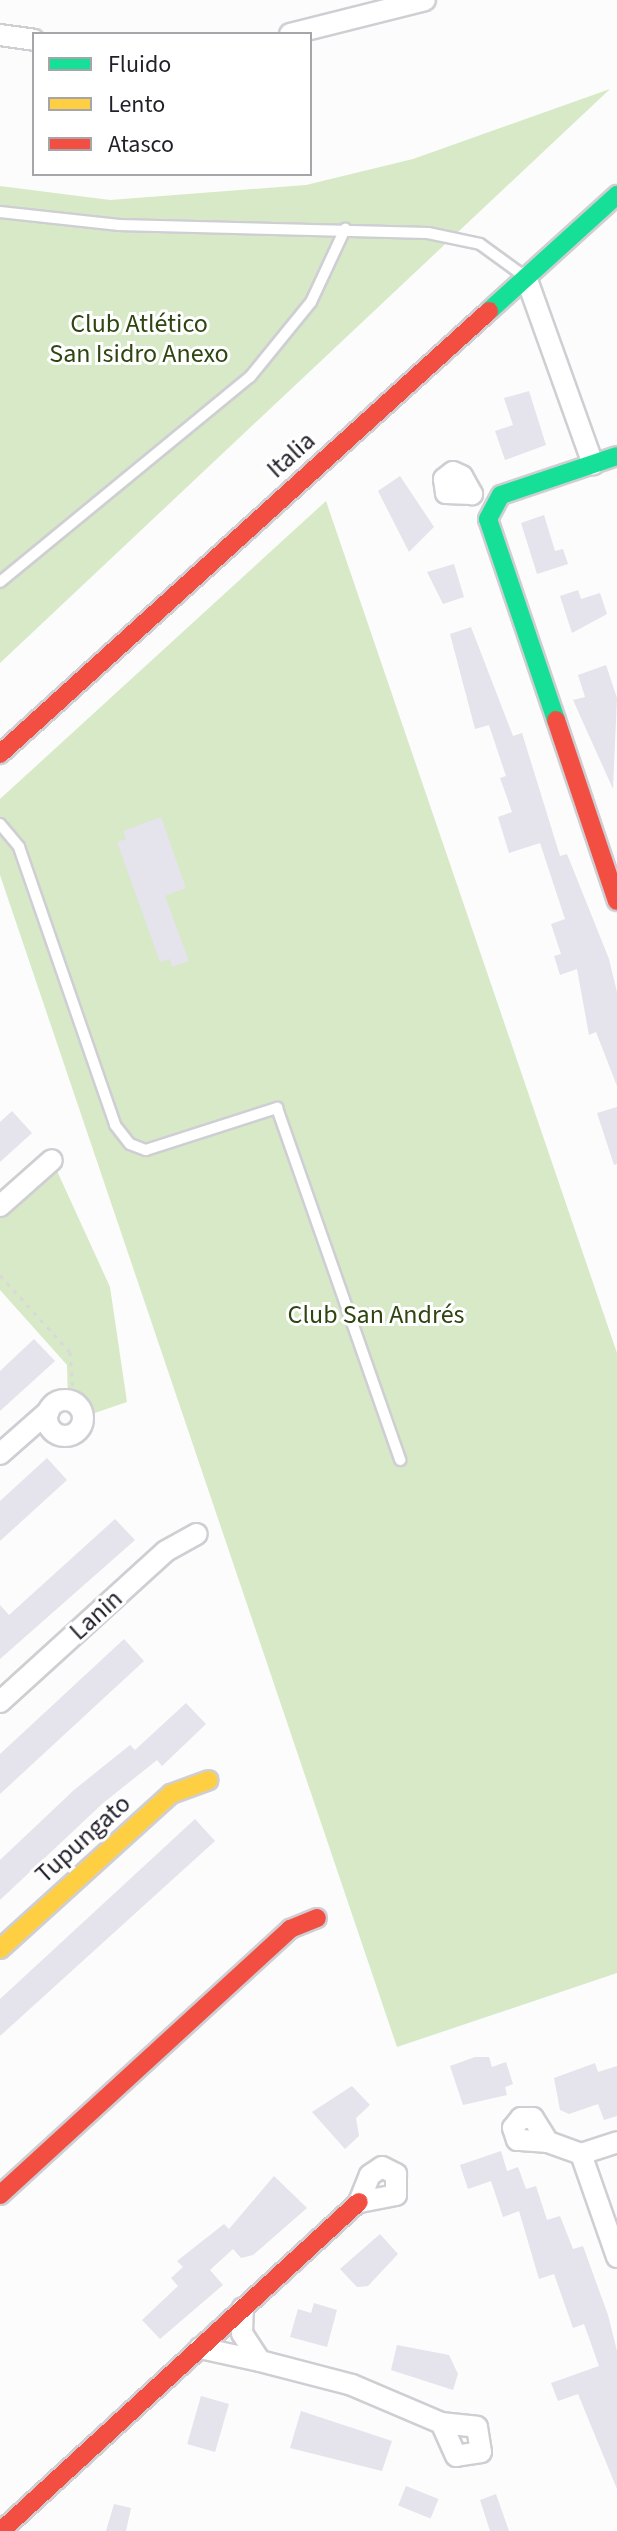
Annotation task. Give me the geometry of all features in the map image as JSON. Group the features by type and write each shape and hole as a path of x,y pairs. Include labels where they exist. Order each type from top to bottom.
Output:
{"street":[{"path":"298,32 425,0"},
{"path":"0,35 32,40"},
{"name":"Italia","path":"0,754 617,195"},
{"path":"526,277 593,464"},
{"path":"616,893 481,499 617,456"},
{"path":"0,1206 52,1160"},
{"path":"0,1454 29,1428 49,1411 74,1403 80,1428 70,1436 29,1428"},
{"path":"49,1411 54,1432"},
{"name":"Lanin","path":"0,1702 166,1551 197,1534"},
{"name":"Tupungato","path":"0,1949 171,1794 209,1780"},
{"path":"0,2195 290,1929 317,1918"},
{"path":"548,2142 581,2154 617,2142"},
{"path":"581,2154 617,2257"},
{"path":"1,2531 359,2202"},
{"path":"243,2308 242,2333 260,2361"},
{"path":"200,2348 352,2385 441,2423"}],"lane":[{"path":"0,212 119,225 345,229 480,244 526,277"},
{"path":"0,582 250,377 311,302 345,229"},
{"path":"0,824 19,847 115,1125 130,1144 146,1150 277,1108 400,1460"}],"path":[{"path":"0,1275 70,1352 74,1403"}],"green space":[{"name":"Club Atlético San Isidro Anexo","path":"610,89 0,663 0,186 110,200 306,185 413,159"},
{"name":"Club San Andrés","path":"326,501 617,1353 617,1973 397,2047 0,875 0,799"},
{"path":"52,1160 110,1287 127,1402 83,1417 68,1401 67,1365 0,1290 0,1206"}],"building":[{"path":"529,391 546,445 505,460 495,431 513,425 504,398"},
{"path":"400,476 434,527 409,552 378,491"},
{"path":"544,515 555,551 563,549 568,564 537,574 521,523"},
{"path":"454,564 464,597 443,604 427,572"},
{"path":"578,590 581,599 600,593 607,614 572,633 560,596"},
{"path":"471,627 513,736 522,733 560,856 567,854 609,959 617,992 617,1086 596,1032 589,1035 577,969 560,975 554,956 561,954 551,924 565,919 540,843 509,853 498,817 512,812 500,778 506,776 489,725 475,729 450,634"},
{"path":"606,665 617,698 613,789 573,700 585,697 578,675"},
{"path":"161,817 186,888 165,896 189,961 172,967 170,959 160,962 117,842 126,839 123,831"},
{"path":"617,1107 617,1164 614,1165 597,1113"},
{"path":"12,1111 32,1133 0,1162 0,1122"},
{"path":"34,1339 55,1361 0,1411 0,1371"},
{"path":"47,1458 67,1480 0,1541 0,1501"},
{"path":"115,1519 135,1540 0,1659 0,1605 9,1615"},
{"path":"124,1639 144,1661 0,1794 0,1754"},
{"path":"186,1703 206,1724 162,1766 157,1760 102,1804 0,1900 0,1860 74,1790 130,1745 135,1750"},
{"path":"195,1819 215,1841 0,2036 0,1999"},
{"path":"475,2057 489,2057 492,2067 506,2062 513,2084 505,2087 507,2095 463,2105 450,2066"},
{"path":"595,2063 598,2072 617,2066 617,2116 604,2120 598,2104 569,2114 560,2110 554,2078"},
{"path":"352,2086 370,2105 356,2118 359,2136 345,2149 312,2112"},
{"path":"501,2151 507,2171 518,2167 526,2189 536,2186 547,2220 560,2216 573,2249 583,2246 608,2315 617,2351 617,2489 578,2394 558,2401 551,2383 599,2366 584,2324 573,2328 554,2274 539,2279 519,2211 503,2217 491,2181 468,2189 460,2165"},
{"path":"274,2176 307,2208 253,2255 241,2258 233,2249 210,2270 223,2285 160,2339 142,2320 178,2286 171,2278 183,2267 177,2261 224,2224 229,2229"},
{"path":"380,2234 398,2254 368,2286 357,2287 340,2269"},
{"path":"314,2303 337,2310 327,2347 290,2337 298,2309 311,2313"},
{"path":"397,2345 449,2355 458,2374 453,2390 391,2370"},
{"path":"201,2396 229,2404 215,2452 187,2444"},
{"path":"301,2411 392,2441 382,2471 290,2448"},
{"path":"406,2486 438,2499 431,2519 398,2505"},
{"path":"496,2494 509,2531 490,2531 480,2500"},
{"path":"114,2504 131,2508 126,2531 106,2531"}],"traffic: fast":[{"path":"489,311 617,195"},
{"path":"556,720 488,519 501,495 617,456"}],"traffic: slow":[{"path":"0,1949 171,1794 209,1780"}],"traffic: jam":[{"path":"0,754 489,311"},
{"path":"556,720 617,901"},
{"path":"0,2195 290,1929 317,1918"},
{"path":"1,2531 359,2202"}]}
